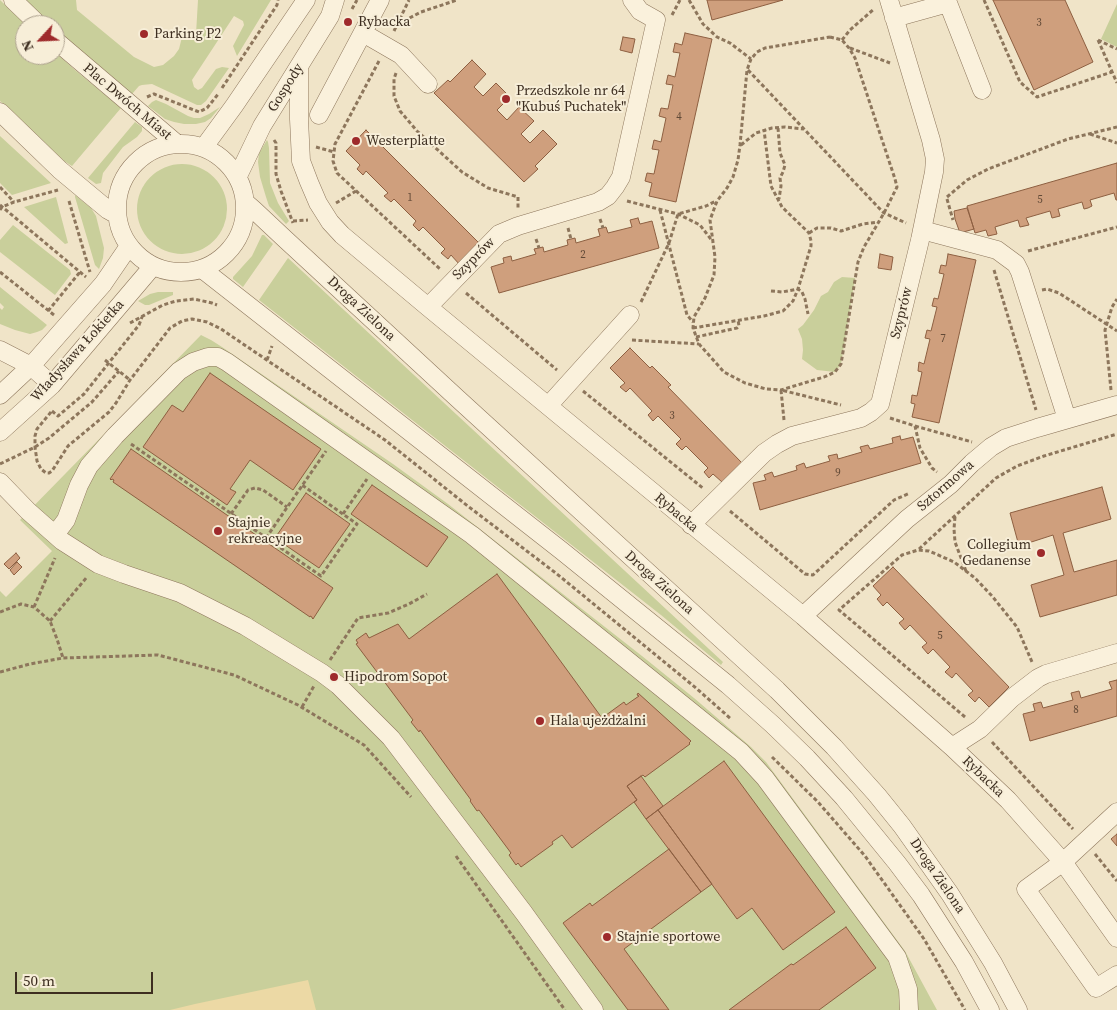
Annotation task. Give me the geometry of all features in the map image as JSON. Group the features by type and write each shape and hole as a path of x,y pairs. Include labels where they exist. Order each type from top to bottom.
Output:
{"street":[{"path":"13,0 29,15"},
{"path":"204,147 308,0 333,8"},
{"path":"319,116 380,0"},
{"name":"Szyprów","path":"428,307 499,234 518,226 598,202 608,196 622,177 656,20 640,11 632,0"},
{"name":"Szyprów","path":"691,525 764,453 777,444 792,436 861,418 880,404 922,230 935,160 931,140 894,18 883,3"},
{"path":"894,18 948,3 982,90"},
{"name":"Gospody","path":"238,176 262,126 300,66 333,8"},
{"path":"363,33 401,56 428,84"},
{"name":"Plac Dwóch Miast","path":"65,49 176,143"},
{"name":"Rybacka","path":"300,66 299,119 302,160 318,203 330,222 342,235 803,616 952,747 1008,800 1062,862 1117,938"},
{"path":"0,112 60,170 108,210 117,215"},
{"path":"176,143 204,147 217,154 229,164 238,176 246,203 245,220 239,236 230,250 217,262 202,269 186,272 169,271 153,266 140,258 129,246 121,232 117,215 118,194 125,175 138,159 156,148 176,143"},
{"name":"Droga Zielona","path":"246,203 777,690 834,747 902,826 950,894 993,963 1018,1010"},
{"path":"922,230 997,250 1011,261 1020,272 1068,419"},
{"name":"Władysława Łokietka","path":"0,394 31,366 103,284 129,246"},
{"name":"Władysława Łokietka","path":"0,432 52,385 153,266"},
{"name":"Droga Zielona","path":"202,269 562,551 728,685 772,725 844,798 897,863 921,895 964,962 990,1010"},
{"path":"548,406 630,316"},
{"path":"0,350 31,366 52,385"},
{"path":"58,537 79,484 89,466 117,434 179,370 192,362 208,357 218,357 227,362 472,535 740,752 765,778 897,957 908,989 908,1010"},
{"name":"Sztormowa","path":"803,616 907,520 951,484 991,447 1006,438 1068,419 1114,398"},
{"path":"0,482 28,511 58,537 98,564 180,593 245,626 322,673 338,686 391,738 594,1010"},
{"path":"952,747 980,730 1012,698 1038,678 1046,674 1117,654"},
{"path":"1117,812 1062,862 1026,889 1096,988 1117,975"}],"path":[{"path":"145,99 154,94 199,112 207,108 277,5 278,0"},
{"path":"398,24 421,12 457,0"},
{"path":"689,0 703,24 717,37 730,43 751,59"},
{"path":"984,0 1020,82 1037,97 1112,72"},
{"path":"842,40 850,30 883,3"},
{"path":"830,37 842,40 855,58 897,187 864,247 858,262 841,364 835,372 824,377 781,390 766,389 745,383 724,372 699,344 693,328 694,317 706,298 714,275 714,242 710,220 717,201 728,188 733,177 740,145 747,70 751,59 757,52 765,48 830,37"},
{"path":"1117,50 1098,40 1117,83"},
{"path":"849,48 910,70"},
{"path":"401,56 394,79 394,96 400,111 417,131 462,172 488,188 518,197 518,226"},
{"path":"747,70 884,213 922,230"},
{"path":"947,198 967,180 988,169 1068,139 1117,127"},
{"path":"740,145 756,133 772,128 804,130"},
{"path":"778,128 780,153 785,165 780,178 779,200"},
{"path":"693,328 764,316 782,311 793,301 798,290 811,246 810,233 782,207 771,186 764,130"},
{"path":"1089,134 1117,143"},
{"path":"273,135 276,143 276,174 280,191 293,221 292,228"},
{"path":"0,187 14,202"},
{"path":"54,191 1,207 88,279 91,274 67,192"},
{"path":"624,200 678,214 700,225 714,242"},
{"path":"678,214 717,201"},
{"path":"660,210 687,315 694,323"},
{"path":"630,316 641,303 669,242 678,214"},
{"path":"810,233 817,228 830,228 841,231 864,224 879,222"},
{"path":"1037,413 991,261 1011,261 1117,227"},
{"path":"0,272 54,315"},
{"path":"48,310 80,272"},
{"path":"1027,293 1048,289 1059,293 1117,331"},
{"path":"771,291 798,290 802,292 808,314"},
{"path":"127,324 163,305 176,301 194,298 219,307"},
{"path":"1114,398 1105,330 1112,307 1117,299"},
{"path":"52,411 58,416 84,394 140,326 142,316"},
{"path":"58,404 37,428 35,436 37,461 41,469 46,473 52,471 68,446 109,412 130,380 170,328 182,321 192,319 207,322 221,329"},
{"path":"696,336 737,328 738,320"},
{"path":"607,340 699,344"},
{"path":"105,360 130,380"},
{"path":"0,464 49,438 92,402 118,370"},
{"path":"781,390 785,426 792,436"},
{"path":"915,426 991,447"},
{"path":"117,434 321,576 357,524 302,486"},
{"path":"918,550 996,478 1017,466 1044,456 1117,434"},
{"path":"266,538 335,438"},
{"path":"343,514 375,466"},
{"path":"231,514 248,490 255,488 263,490 287,507"},
{"path":"955,516 956,542 966,572"},
{"path":"34,607 58,537"},
{"path":"1038,678 1017,627 992,596 975,578 954,562 929,551 918,550 902,555 839,610 980,730 1085,841 1117,881"},
{"path":"50,621 98,564"},
{"path":"302,707 358,618 388,612 409,604 427,594"},
{"path":"0,612 21,604 34,607 50,621 63,658"},
{"path":"0,672 63,658 158,655 234,675 302,707 364,745 414,799"},
{"path":"454,854 565,1010"}],"green space":[{"path":"0,0 16,15 15,65 65,65 65,61 121,108 72,166 64,161 0,101"},
{"path":"24,0 76,0 77,10 134,57 154,67 163,65 174,56 179,49 183,33 196,34 198,0 271,0 237,56 233,46 244,25 243,21 234,16 192,80 194,87 198,90 202,88 216,69 222,67 229,68 206,101 201,105 197,105 152,84 139,86 132,94 65,38 65,15 39,15"},
{"path":"1117,4 1117,47 1101,39"},
{"path":"156,100 194,118 200,118 220,107 205,122 184,124 165,119 148,106"},
{"path":"135,122 142,127 142,131 123,147 103,173 101,183 96,184 88,178"},
{"path":"0,136 51,183 12,195 0,183"},
{"path":"267,140 270,183 278,203 289,221 286,224 269,206 260,177 259,153"},
{"path":"182,164 199,167 214,177 224,192 227,209 224,226 214,241 199,251 182,254 165,251 150,241 140,226 137,209 140,192 150,177 165,167"},
{"path":"75,195 91,208 96,216 104,248 99,269 95,265"},
{"path":"56,197 68,243 65,244 24,207"},
{"path":"13,225 70,270 71,274 55,295 0,252 0,240"},
{"path":"262,235 273,244 243,287 233,277 252,256"},
{"path":"288,258 723,662 721,665 661,615 259,300"},
{"path":"842,277 855,278 841,364 835,372 817,370 802,359 802,339 798,329 814,310 821,296 828,292 834,282"},
{"path":"0,287 47,325 42,330 30,334 0,324 0,308 2,310 4,307 0,303"},
{"path":"173,292 173,295 149,305 138,301 150,294"},
{"name":"Hipodrom Sopot","path":"201,335 222,347 393,464 448,504 642,656 751,747 766,762 905,951 937,1010 0,1010 0,591 6,597 52,551 20,520"}],"sand":[{"path":"308,980 316,1010 170,1010 195,1004"}],"building":[{"path":"707,0 783,0 712,20"},
{"path":"993,0 1065,0 1093,62 1034,90"},
{"path":"685,33 712,39 676,202 649,196 652,183 645,181 647,173 654,174 659,150 652,149 654,140 661,142 666,118 659,116 661,108 668,109 673,85 666,84 668,75 675,77 680,53 673,52 675,43 682,45"},
{"path":"623,37 635,39 632,53 620,50"},
{"path":"472,60 486,74 474,87 483,96 496,83 510,97 497,110 507,120 519,107 534,121 521,134 530,143 543,130 557,144 535,166 538,169 524,182 434,93 448,80 450,82"},
{"path":"366,130 480,244 460,265 451,255 448,259 441,253 445,249 423,227 419,231 413,225 416,221 394,199 391,202 384,196 388,193 366,171 363,175 357,169 360,165 346,151"},
{"path":"1117,163 1117,200 1114,193 1090,200 1092,206 1088,208 1084,209 1082,202 1058,209 1060,216 1052,218 1050,211 1026,218 1029,225 1020,227 1018,220 995,227 997,234 988,236 986,230 975,233 967,206"},
{"path":"967,208 974,229 960,233 954,211"},
{"path":"638,218 640,224 652,221 659,248 499,293 491,267 504,263 503,258 511,256 512,261 536,254 534,249 543,247 544,252 568,245 567,240 575,238 576,243 600,236 598,229 606,227 608,233 632,227 630,220"},
{"path":"880,254 893,257 891,270 878,268"},
{"path":"948,254 976,260 939,423 912,417 915,404 911,403 912,395 917,396 922,372 918,371 919,362 924,364 930,339 925,338 927,330 931,331 937,307 932,306 934,298 938,299 944,274 939,273 941,265 946,266"},
{"path":"630,348 671,385 668,387 742,463 722,482 713,474 709,478 704,472 708,468 686,446 682,450 676,444 681,439 658,416 653,421 648,415 652,411 630,388 626,392 620,387 625,383 610,368"},
{"path":"210,373 321,449 293,490 250,460 230,489 236,492 227,505 143,447 172,405 183,412"},
{"path":"900,436 901,440 913,437 921,463 760,510 753,483 766,480 764,475 772,472 774,477 797,470 796,466 804,463 806,468 830,461 828,456 837,454 838,459 862,452 860,447 868,445 870,449 893,443 892,438"},
{"name":"Stajnie rekreacyjne","path":"131,449 333,588 313,619 113,482 114,480 110,479"},
{"path":"372,485 448,537 427,567 351,514"},
{"path":"1102,487 1111,519 1063,533 1074,572 1117,560 1117,595 1040,617 1031,585 1064,575 1053,535 1019,546 1010,513"},
{"path":"306,493 350,524 319,568 275,538"},
{"path":"16,553 20,558 9,569 4,564"},
{"path":"17,562 22,567 14,575 10,570"},
{"path":"893,567 1009,687 989,707 979,697 975,702 968,695 973,691 956,673 952,678 945,672 950,667 933,649 928,654 922,647 927,643 910,625 905,630 899,623 904,619 887,602 883,606 877,599 881,595 873,586"},
{"name":"Hala ujeżdżalni","path":"497,574 602,718 624,702 626,705 639,696 637,695 638,693 691,741 690,744 645,777 643,775 627,786 637,800 572,848 562,835 552,842 553,844 521,867 518,863 516,865 509,855 511,853 479,810 477,811 471,800 420,730 419,732 411,722 413,720 356,644 358,643 356,640 366,633 369,638 398,624 409,639"},
{"path":"1117,680 1117,716 1030,741 1023,714 1035,711 1033,704 1041,702 1043,708 1073,700 1071,693 1079,691 1081,698 1112,689 1109,682"},
{"path":"724,761 835,912 783,950 752,908 737,919 658,810"},
{"path":"641,776 663,806 646,819 634,802 637,800 627,786"},
{"path":"658,810 712,884 701,892 646,819"},
{"path":"1117,834 1117,846 1111,839"},
{"name":"Stajnie sportowe","path":"669,849 701,892 624,949 669,1010 628,1010 563,923 590,903 592,906"},
{"path":"846,927 876,968 819,1010 729,1010 791,964 793,965"}],"place":[{"name":"Rybacka","path":"348,22"},
{"name":"Parking P2","path":"144,34"},
{"name":"Przedszkole nr 64 \"Kubuś Puchatek\"","path":"506,99"},
{"name":"Westerplatte","path":"356,141"},
{"name":"Stajnie rekreacyjne","path":"218,531"},
{"name":"Collegium Gedanense","path":"1041,553"},
{"name":"Hipodrom Sopot","path":"334,677"},
{"name":"Hala ujeżdżalni","path":"540,721"},
{"name":"Stajnie sportowe","path":"607,937"}]}
